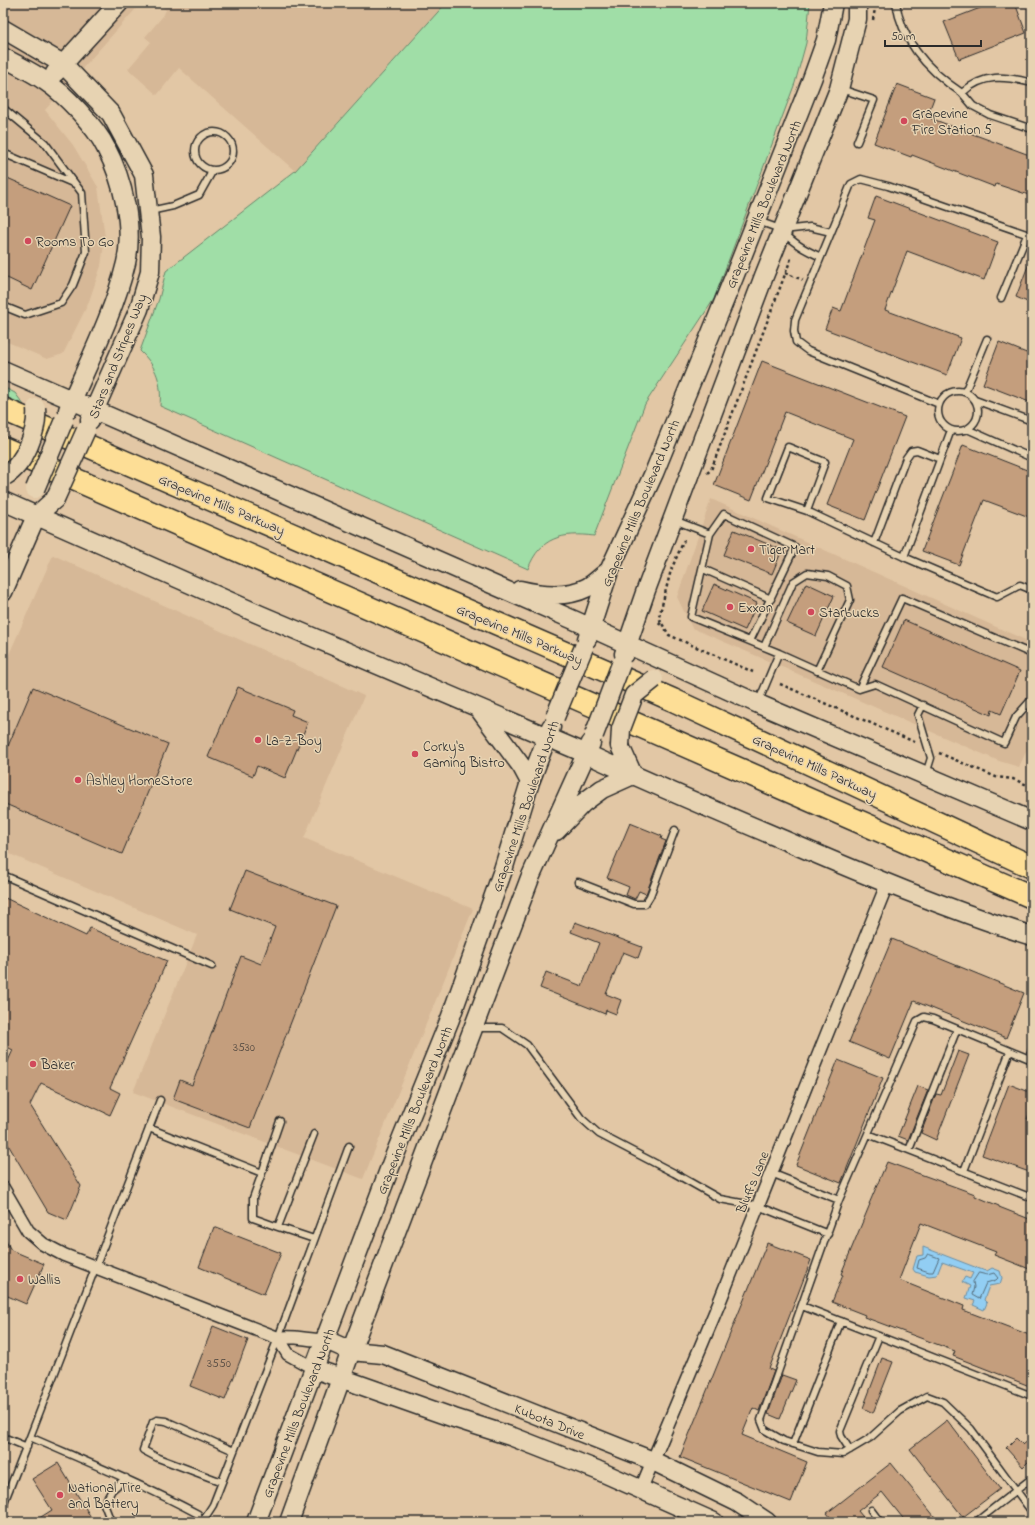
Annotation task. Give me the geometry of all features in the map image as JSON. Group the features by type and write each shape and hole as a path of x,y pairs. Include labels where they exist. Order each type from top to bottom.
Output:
{"highway":[{"name":"Grapevine Mills Parkway","path":"3,409 672,700 1032,867"},
{"path":"3,448 1032,897"}],"main road":[{"path":"46,81 119,3"},
{"name":"Grapevine Mills Boulevard North","path":"256,1522 392,1162 450,1019 503,870 530,782 584,647 609,571 654,473 812,79 826,40 834,3"},
{"name":"Grapevine Mills Boulevard North","path":"288,1522 530,878 587,754 628,645 672,519 764,276 839,89 857,20 857,3"},
{"name":"Stars and Stripes Way","path":"3,28 63,64 111,114 144,175 151,238 150,272 139,309 55,499 36,516 4,590"},
{"name":"Stars and Stripes Way","path":"3,57 46,81 80,112 106,147 120,183 128,221 126,262 113,304 35,489 36,516"},
{"path":"812,79 839,89"},
{"path":"3,370 492,584 757,703 1032,821"},
{"path":"4,476 19,464 35,428 36,408 29,382"},
{"path":"3,501 547,738 587,754 633,776 886,884 971,917 1032,936"},
{"path":"3,564 4,590"},
{"path":"492,584 535,593 566,594 586,588 609,571"},
{"path":"633,776 620,746 621,729 634,695 654,679 688,672"},
{"path":"479,708 522,767 530,782"},
{"path":"547,840 583,803 602,789 633,776"},
{"path":"450,1019 474,1028"},
{"name":"Kubota Drive","path":"326,1340 351,1351 383,1354 653,1461 737,1502 767,1522"},
{"name":"Kubota Drive","path":"315,1369 513,1437 641,1489 714,1522"}],"street":[{"name":"Bluffs Lane","path":"641,1489 758,1206 886,884"},
{"path":"3,1188 28,1231 43,1244 64,1255 96,1266 278,1338 290,1336 326,1340"},
{"path":"278,1338 288,1354 315,1369"}],"lane":[{"path":"896,3 898,17 907,39 944,81 962,93 973,106 990,115 1032,129"},
{"path":"962,93 980,80 996,77 1011,78 1032,83"},
{"path":"839,89 874,100 857,142"},
{"path":"3,108 45,143 82,193 86,252 73,285 61,303 25,315 3,306"},
{"path":"149,211 172,206 199,195 213,170 225,167 229,163 233,150 229,138 218,132 205,134 197,143 196,149 196,155 202,165 213,170"},
{"path":"3,153 76,185"},
{"path":"939,404 808,351 796,342 794,332 795,320 851,184 861,179 888,186 1030,235 1001,298"},
{"path":"756,220 783,230 810,227 831,232"},
{"path":"783,230 788,238 821,257"},
{"path":"965,392 987,339"},
{"path":"975,400 978,411 975,422 967,429 959,432 951,430 944,426 939,420 939,404 944,396 954,391 965,392 975,400 1032,421"},
{"path":"967,429 1032,458"},
{"path":"904,557 951,430"},
{"path":"807,511 825,462 788,447 768,498 807,511 904,557 997,597 1020,585 1032,590"},
{"path":"874,542 906,458 911,451 917,450 940,459"},
{"path":"750,641 795,547 724,514 710,534 691,617 764,647 779,652 817,671 859,689 875,684 1004,743 1016,716 1032,698"},
{"path":"672,519 710,534"},
{"path":"703,569 771,599"},
{"path":"764,647 793,582 807,573 828,576 847,586 850,600 817,671"},
{"path":"859,689 902,598 1032,654"},
{"path":"757,703 779,652"},
{"path":"923,705 918,715 931,758 925,775"},
{"path":"578,882 634,904 645,904 650,896 675,830"},
{"path":"3,876 212,966"},
{"path":"1032,1050 1030,1060 957,1029 924,1017 917,1021 838,1200 828,1234 764,1406 761,1420 765,1430 793,1444 818,1452 843,1454 870,1438 900,1411 927,1396 943,1402 970,1428 1015,1491 1032,1512"},
{"path":"474,1028 502,1028 526,1045 581,1118 599,1134 674,1173 720,1200 758,1206 828,1234"},
{"path":"909,1150 957,1029"},
{"path":"964,1172 1010,1052"},
{"path":"7,1522 3,1515 5,1500 27,1447 160,1100"},
{"path":"280,1121 252,1198 253,1218 314,1239"},
{"path":"150,1128 262,1173"},
{"path":"278,1227 314,1134"},
{"path":"868,1134 1032,1198"},
{"path":"202,1522 213,1505 222,1482 278,1338 349,1146"},
{"path":"771,1173 838,1200"},
{"path":"802,1306 1032,1396"},
{"path":"793,1444 841,1321"},
{"path":"850,1450 841,1436 840,1431 879,1336"},
{"path":"222,1482 158,1458 144,1450 153,1422 157,1420 166,1422 234,1451"},
{"path":"3,1437 27,1447"},
{"path":"30,1437 126,1478 198,1514 199,1522"},
{"path":"111,1522 104,1504 112,1490 126,1478"},
{"path":"976,1522 1032,1478"},
{"path":"871,1510 880,1522"}],"path":[{"path":"706,475 711,470 792,256"},
{"path":"785,274 811,283"},
{"path":"684,540 671,570 659,617 661,622 669,635 752,672"},
{"path":"780,684 920,744"},
{"path":"937,752 996,777 1013,779 1032,787"}],"shaded area":[{"path":"3,3 141,3 45,110 73,145 98,187 105,237 101,266 88,304 63,354 47,359 3,340"},
{"path":"170,3 446,3 295,171 179,68 157,95 128,69 151,42 145,37 163,16 166,10 163,8"},
{"path":"711,499 1032,643 1032,739 1019,767 999,761 692,628 677,597"},
{"path":"53,555 364,696 304,838 473,909 363,1179 133,1092 197,935 3,851 3,668"}],"green space":[{"path":"446,3 810,3 806,43 795,83 714,299 645,404 594,536 563,536 546,543 533,558 528,569 160,406 160,390 157,376 151,363 140,351 159,299 166,271 295,171"},
{"path":"3,387 15,393 24,405 3,396"}],"water":[{"path":"923,1247 980,1269 987,1271 992,1268 1000,1271 1002,1278 1000,1284 989,1286 984,1300 987,1303 984,1310 973,1305 975,1301 966,1298 970,1286 962,1282 965,1277 970,1279 973,1273 942,1262 937,1275 929,1276 915,1272 913,1269 917,1256 923,1255"}],"building":[{"path":"993,3 1015,3 1026,33 959,59 944,22"},
{"path":"897,84 934,98 927,117 1032,156 1032,196 996,184 995,187 912,155 911,157 874,143"},
{"name":"Rooms To Go","path":"3,176 70,206 32,290 3,276"},
{"path":"876,196 998,242 984,280 907,251 885,310 961,338 947,375 825,329 833,308 841,311 875,220 868,218"},
{"path":"1032,258 1032,304 1016,297"},
{"path":"999,342 1029,354 1027,360 1032,361 1032,403 983,384"},
{"path":"762,361 905,417 865,520 827,505 853,439 785,412 751,500 714,485"},
{"path":"963,445 1032,472 1032,518 984,500 959,565 922,551"},
{"path":"734,530 782,550 772,574 724,555"},
{"path":"806,583 834,596 816,636 787,623"},
{"name":"Exxon","path":"714,584 757,603 745,630 702,611"},
{"path":"904,620 1020,671 1001,714 992,710 991,715 883,667"},
{"name":"Ashley HomeStore","path":"33,687 168,744 122,854 3,803 3,758"},
{"name":"La-Z-Boy","path":"238,687 293,710 291,715 308,722 285,778 257,766 253,776 208,757"},
{"path":"630,823 662,836 661,839 666,841 646,894 639,891 635,899 626,895 629,887 607,878"},
{"path":"245,871 336,906 250,1128 173,1099 180,1080 192,1085 241,956 261,964 275,927 230,909"},
{"name":"Baker","path":"3,897 86,936 90,928 167,961 110,1088 120,1093 110,1115 41,1083 30,1105 81,1186 67,1220 48,1212 3,1136 3,1072 13,1050 3,1045"},
{"path":"575,922 642,947 638,958 623,952 606,994 621,1000 616,1014 606,1010 605,1014 540,988 546,972 582,986 599,943 571,932"},
{"path":"892,939 1024,993 1006,1038 914,1001 890,1059 849,1042"},
{"path":"958,1051 969,1055 936,1140 921,1133 936,1094 941,1095"},
{"path":"838,1060 883,1078 841,1183 796,1165"},
{"path":"1009,1084 1032,1093 1032,1105 1027,1119 1032,1119 1032,1173 982,1155"},
{"path":"918,1086 928,1090 908,1140 898,1136"},
{"path":"887,1162 975,1194 975,1196 999,1207 1032,1220 1032,1270 994,1255 996,1252 921,1223 899,1280 964,1306 963,1310 1032,1336 1032,1387 953,1356 955,1351 864,1317 865,1315 832,1302 843,1275 841,1274"},
{"path":"214,1227 281,1253 264,1294 199,1267"},
{"name":"Wallis","path":"3,1236 11,1250 44,1264 26,1304 3,1294"},
{"path":"767,1243 811,1260 769,1369 774,1371 759,1411 753,1408 742,1435 807,1462 791,1502 680,1457"},
{"path":"213,1326 248,1340 225,1400 190,1386"},
{"path":"882,1358 893,1362 873,1413 863,1408"},
{"path":"782,1375 796,1380 780,1419 768,1414"},
{"path":"947,1420 1000,1489 963,1517 910,1449"},
{"path":"1032,1437 1032,1458 1023,1467 1006,1448 1016,1438 1023,1445"},
{"name":"National Tire and Battery","path":"58,1463 92,1519 86,1522 33,1522 52,1510 32,1479"},
{"path":"891,1463 939,1522 906,1522 882,1492 858,1511 867,1522 834,1522 827,1513"}],"place":[{"name":"Grapevine Fire Station 5","path":"904,121"},
{"name":"Rooms To Go","path":"28,241"},
{"name":"Tiger Mart","path":"751,549"},
{"name":"Exxon","path":"730,607"},
{"name":"Starbucks","path":"811,612"},
{"name":"La-Z-Boy","path":"258,740"},
{"name":"Corky's Gaming Bistro","path":"415,754"},
{"name":"Ashley HomeStore","path":"78,780"},
{"name":"Baker","path":"33,1064"},
{"name":"Wallis","path":"20,1279"},
{"name":"National Tire and Battery","path":"60,1495"}]}
